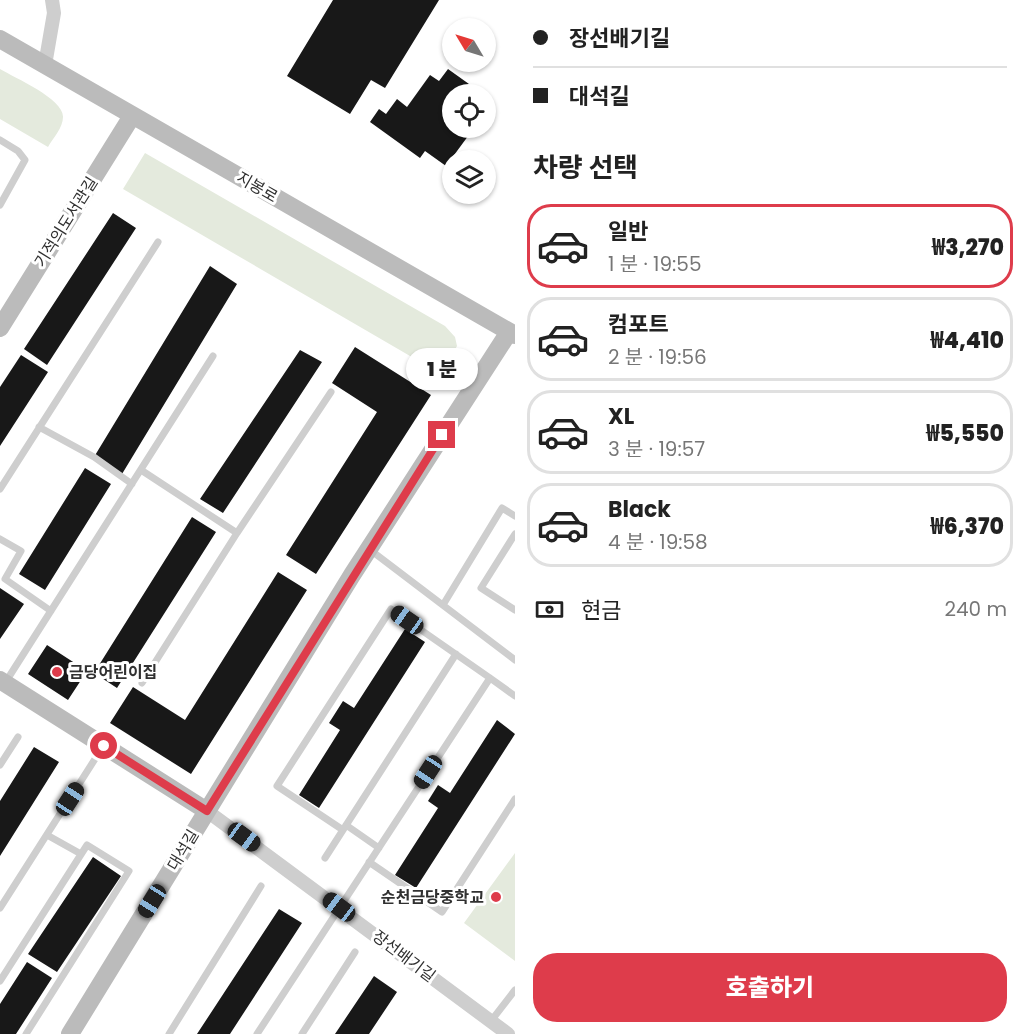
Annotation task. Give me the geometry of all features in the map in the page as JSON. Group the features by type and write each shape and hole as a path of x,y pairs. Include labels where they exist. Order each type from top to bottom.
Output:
{"main road":[{"name":"지봉로","path":"0,39 132,116 513,330"},
{"name":"기적의도서관길","path":"0,328 132,116"},
{"name":"대석길","path":"70,1034 369,549 513,330"},
{"name":"장선배기길","path":"2,681 207,811"}],"street":[{"path":"45,65 54,13 52,0"},
{"name":"장선배기길","path":"207,811 339,907 499,1029"}],"lane":[{"path":"0,140 18,150 25,160 0,206"},
{"path":"0,489 158,242"},
{"path":"2,681 51,611 213,356"},
{"path":"142,683 237,533 331,392"},
{"path":"39,427 94,457 132,484"},
{"path":"141,470 237,533"},
{"path":"443,605 502,508 515,516"},
{"path":"515,534 481,588 515,610"},
{"path":"0,539 21,551 5,579 51,611"},
{"path":"369,549 515,660"},
{"path":"379,848 277,786 391,609 515,696"},
{"path":"325,858 456,654"},
{"path":"257,1034 490,678"},
{"path":"0,765 18,737"},
{"path":"0,908 104,746"},
{"path":"369,862 442,912 515,799"},
{"path":"47,835 81,854"},
{"path":"0,981 87,845 129,871 26,1034"},
{"path":"169,1034 261,886"},
{"path":"302,1034 355,952"},
{"path":"499,1029 515,990"}],"shaded area":[{"path":"0,69 47,96 61,110 63,117 61,125 48,147 0,119"},
{"path":"145,153 445,326 455,337 457,346 441,374 123,189"},
{"path":"515,853 515,961 464,923"}],"building":[{"path":"333,0 439,0 385,88 371,80 350,114 287,76"},
{"path":"446,72 452,72 469,84 442,84 442,138 467,138 458,150 442,150 442,163 425,151 420,158 370,122 379,109 386,114 397,99 407,107 430,75 439,81"},
{"path":"113,213 136,228 47,365 24,349"},
{"path":"210,266 237,284 122,474 94,457"},
{"path":"355,347 431,395 316,574 286,555 377,412 332,383"},
{"path":"300,350 322,362 223,513 200,499"},
{"path":"21,355 48,372 0,446 0,387"},
{"path":"85,468 111,484 45,590 19,574"},
{"path":"192,517 216,532 117,688 94,673"},
{"path":"278,572 307,590 191,774 110,723 133,687 185,720"},
{"path":"0,588 24,604 0,639"},
{"path":"405,629 425,642 319,808 299,795 340,730 329,723 343,701 354,708"},
{"name":"금당어린이집","path":"47,645 87,671 68,700 28,674"},
{"path":"497,720 515,734 416,888 395,875 438,808 428,801 438,785 450,793"},
{"path":"34,747 59,762 0,856 0,801"},
{"path":"93,857 121,876 57,972 28,954"},
{"path":"279,909 302,923 230,1034 197,1034"},
{"path":"27,962 52,978 16,1034 0,1034 0,1004"},
{"path":"374,976 397,992 369,1034 335,1034"}],"place":[{"name":"금당어린이집","path":"57,672"},
{"name":"순천금당중학교","path":"496,897"}],"route":[{"path":"104,746 207,811 352,575 442,435"}]}
